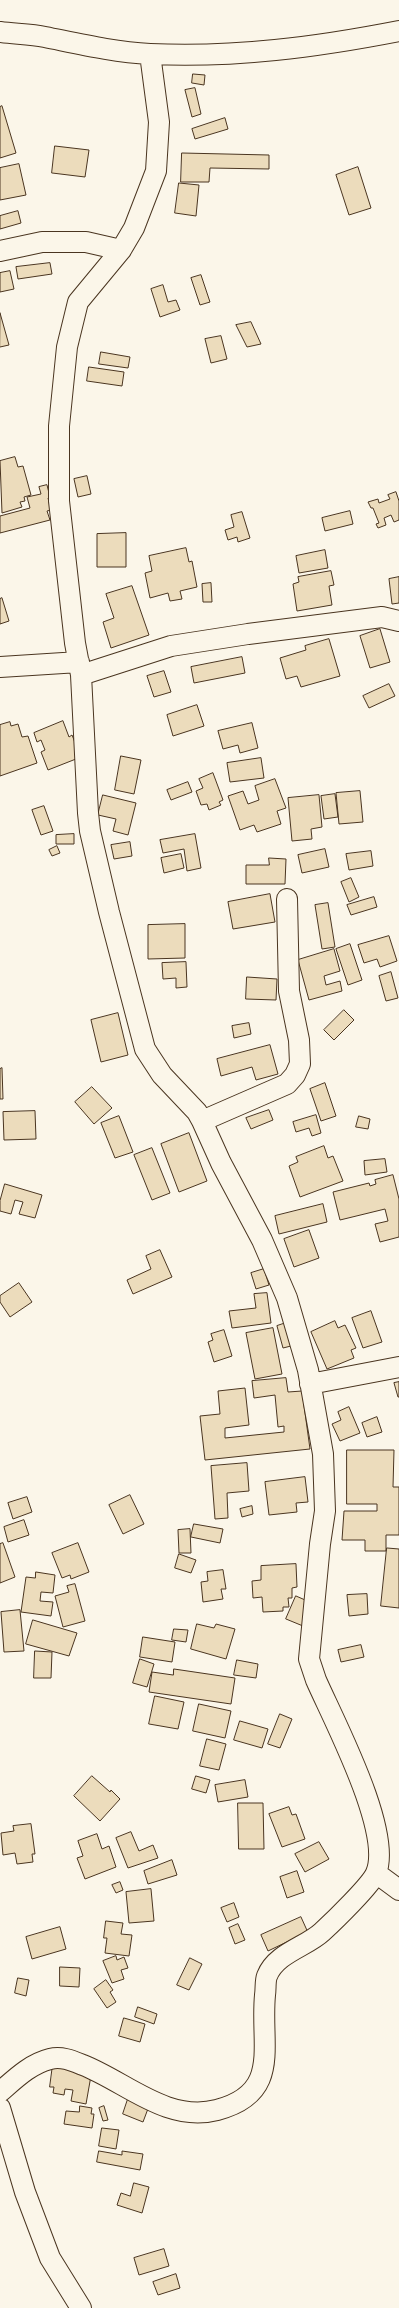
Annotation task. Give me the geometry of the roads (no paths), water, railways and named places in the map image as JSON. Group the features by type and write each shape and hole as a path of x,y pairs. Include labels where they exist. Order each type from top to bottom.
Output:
{"street":[{"path":"0,32 43,36 108,50 150,54 234,54 327,45 399,31"},
{"path":"0,2092 30,2066 52,2058 69,2059 103,2073 169,2109 193,2113 216,2110 238,2102 253,2092 266,2065 263,2013 267,1976 282,1957 314,1940 325,1930 376,1873 379,1843 374,1815 316,1680 309,1659 325,1511 323,1454 310,1384 287,1298 262,1240 197,1112 162,1075 145,1049 133,1012 90,831 80,668 75,643 59,501 59,426 64,363 70,327 78,302 121,250 145,204 156,172 159,122 150,54"},
{"path":"0,251 42,242 86,242 121,250"},
{"path":"0,667 80,668 171,646 248,634 372,618 399,621"},
{"path":"202,1121 263,1096 286,1084 295,1075 300,1064 300,1040 289,991 287,899"},
{"path":"310,1384 399,1367"},
{"path":"376,1873 399,1890"},
{"path":"0,2108 25,2192 50,2258 81,2308"}]}
